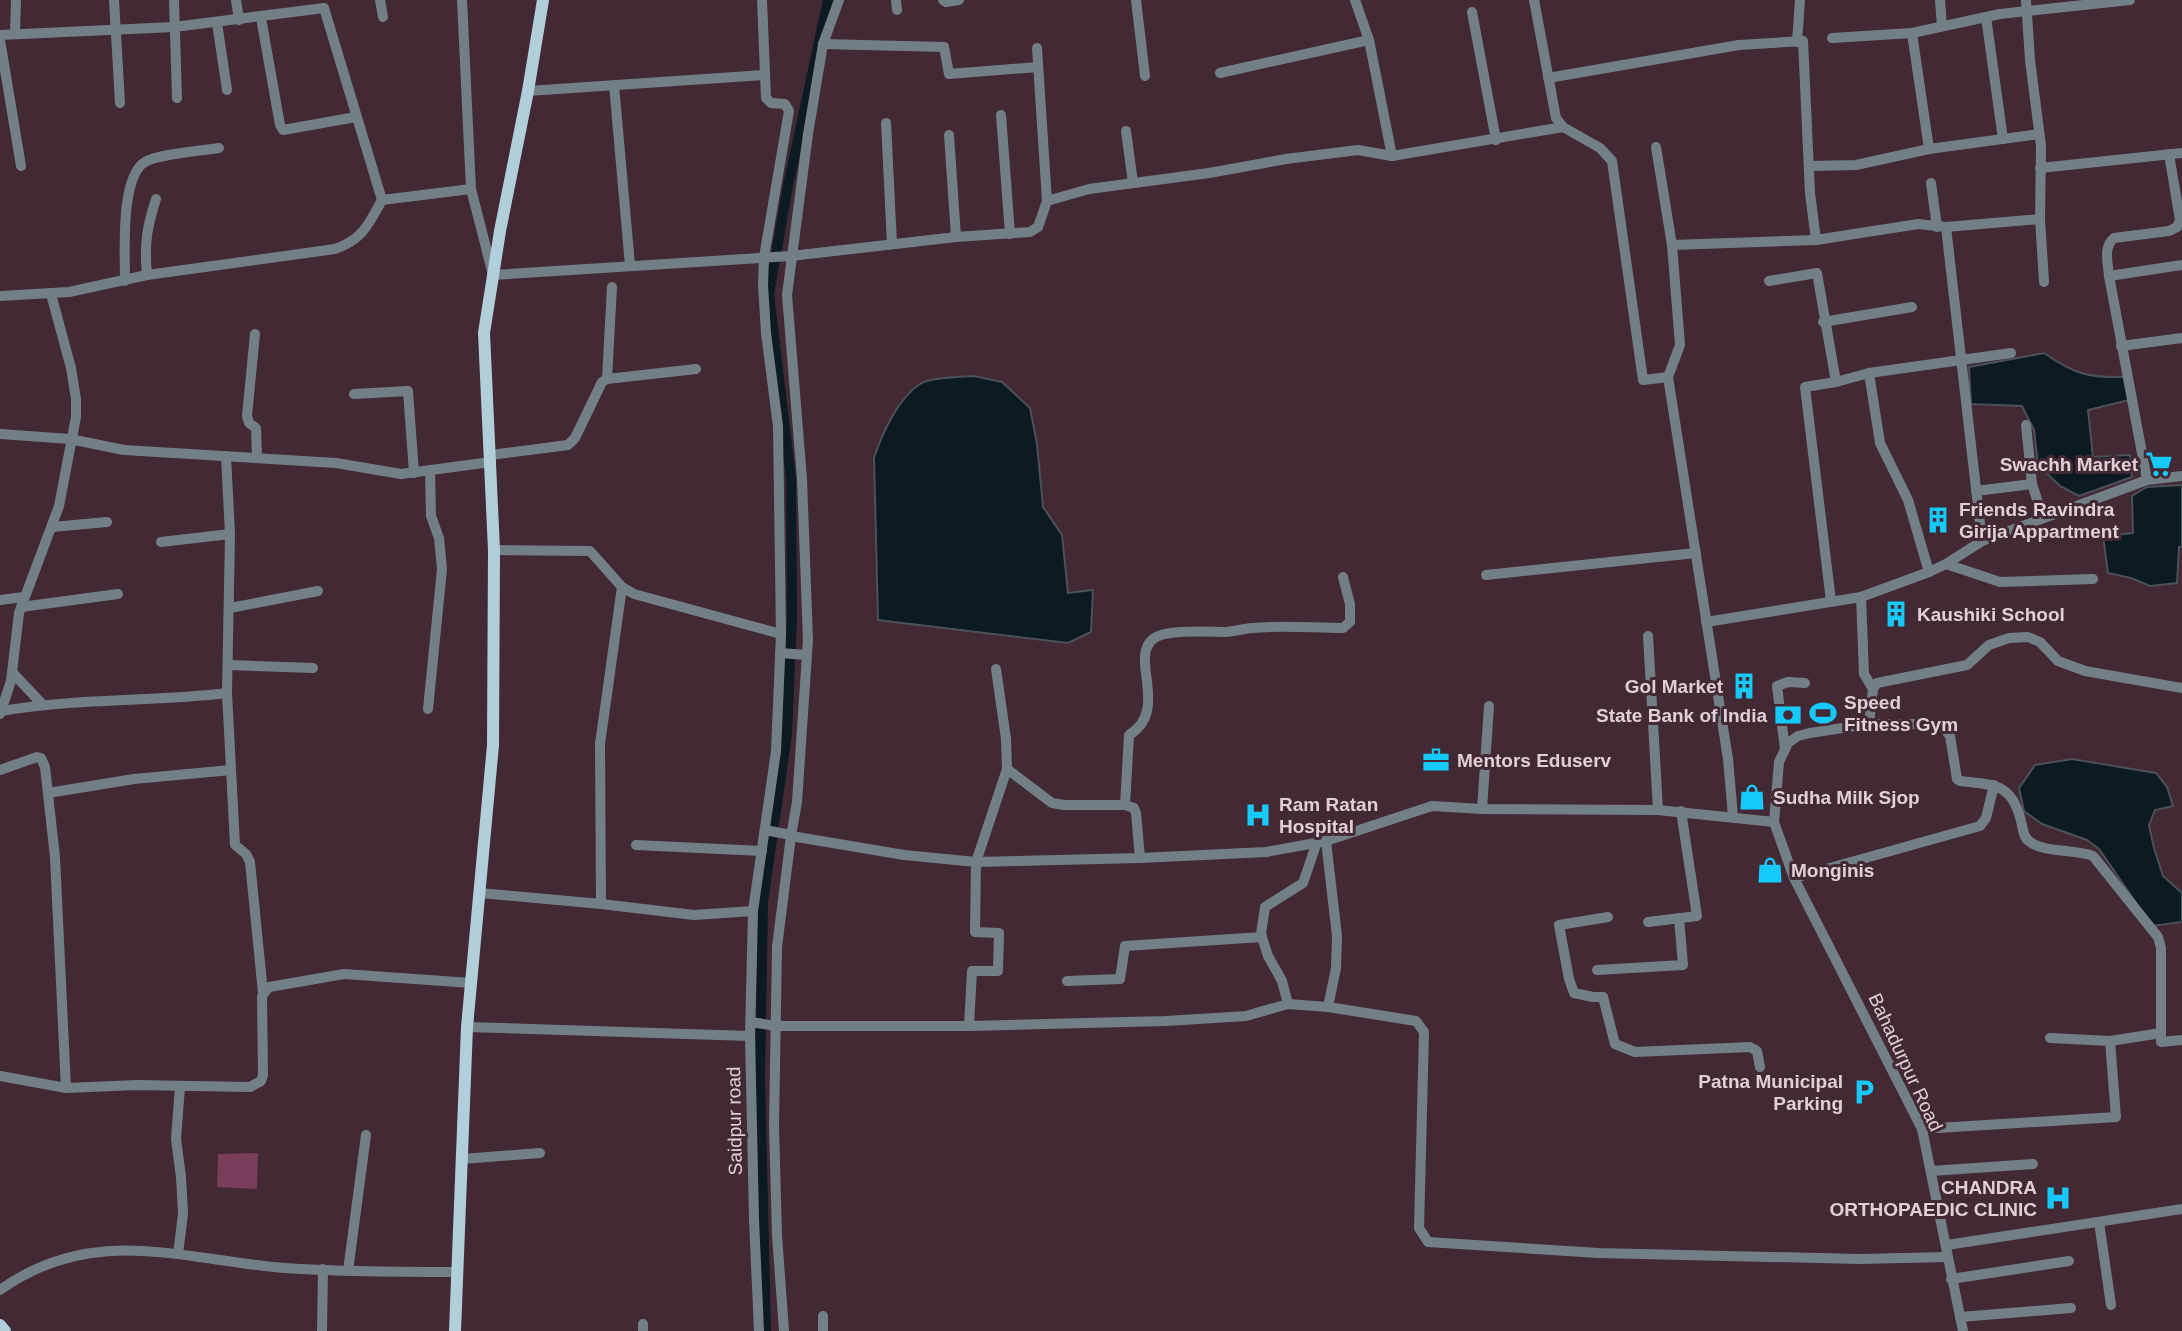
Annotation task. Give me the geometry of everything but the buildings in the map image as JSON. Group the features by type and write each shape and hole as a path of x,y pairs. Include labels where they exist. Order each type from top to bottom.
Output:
{"main road":[{"path":"455,1331 467,1027 494,745 494,551 484,333 543,0"},
{"path":"0,1325 5,1331"}],"street":[{"path":"15,34 16,0"},
{"path":"114,0 120,103"},
{"path":"174,0 177,98"},
{"path":"236,0 239,20"},
{"path":"380,0 383,18"},
{"path":"462,0 471,189 493,275 787,256 956,237 1030,232 1038,227 1047,201 1037,48"},
{"path":"528,91 764,75 762,0"},
{"path":"784,1331 776,1208 774,1025 777,947 789,835 797,802 805,655 802,479 787,256 823,44 839,0"},
{"path":"943,0 959,0"},
{"path":"1136,0 1145,76"},
{"path":"1355,0 1368,40 1392,156"},
{"path":"1534,0 1556,118 1563,127 1600,148 1612,160 1643,380 1668,377"},
{"path":"1797,42 1800,0"},
{"path":"1940,0 1942,26"},
{"path":"1832,38 1912,33 2027,6 2130,0"},
{"path":"0,296 91,289 147,275 335,249 350,244 366,230 382,200 323,4 261,18 217,23 15,34 0,38 22,166"},
{"path":"2027,6 2039,134 2040,219 2045,282"},
{"path":"1472,12 1496,140"},
{"path":"1986,17 2003,139"},
{"path":"261,18 283,130 356,117"},
{"path":"217,23 227,90"},
{"path":"1912,33 1929,149"},
{"path":"1220,73 1368,40"},
{"path":"1548,78 1739,46 1802,41 1816,240"},
{"path":"823,44 944,47 949,74 1038,67"},
{"name":"Saidpur road","path":"759,1331 750,1037 754,1023 753,911 762,851 769,831 784,653 781,634 778,436 763,285 789,111 785,104 768,102 764,75"},
{"path":"614,85 630,265"},
{"path":"1001,115 1010,234"},
{"path":"886,123 892,244"},
{"path":"1047,201 1089,189 1209,173 1286,159 1358,150 1392,156 1563,127"},
{"path":"1126,131 1133,183"},
{"path":"1809,166 1856,165 1929,149 2039,134"},
{"path":"949,135 956,237"},
{"path":"1656,147 1672,245 1680,345 1668,377 1728,759 1732,816"},
{"path":"125,281 124,218 128,195 138,167 152,159 219,148"},
{"path":"2040,168 2182,153"},
{"path":"2147,480 2121,346 2107,250 2109,242 2114,238 2169,231 2177,227 2180,220 2169,154"},
{"path":"1931,183 1942,227 1961,358 1982,541"},
{"path":"382,200 471,189"},
{"path":"147,275 146,229 156,199"},
{"path":"1672,245 1816,240 1918,224 1942,227 2040,219"},
{"path":"2109,276 2182,265"},
{"path":"1769,281 1817,273 1823,322 1836,382"},
{"path":"607,379 612,288"},
{"path":"1,713 12,672 23,602 52,527 72,439 76,399 51,294"},
{"path":"1823,322 1912,307"},
{"path":"255,334 247,420 256,428 257,458"},
{"path":"2121,346 2182,338"},
{"path":"1831,601 1805,387 1869,373 2011,353"},
{"path":"0,434 72,439 124,450 336,463 401,474 414,473 568,445 575,438 602,382 607,379 696,369"},
{"path":"1869,373 1880,443 1908,500 1929,572"},
{"path":"354,394 408,391 414,473"},
{"path":"2026,425 2032,484 2043,518"},
{"path":"0,1076 66,1088 137,1085 250,1087 261,1081 264,1068 262,993 250,862 246,854 235,845 228,693 230,534 226,456"},
{"path":"429,709 442,569 439,538 431,516 430,471"},
{"path":"1706,622 1861,597 1929,572 1982,541 2043,518 2147,480 2182,476"},
{"path":"1976,491 2032,484"},
{"path":"52,527 107,523"},
{"path":"161,541 230,534"},
{"path":"494,551 590,551 622,587 634,594 781,634"},
{"path":"1486,575 1696,554"},
{"path":"1946,564 2000,582 2093,579"},
{"path":"1125,805 1129,735 1140,728 1148,715 1146,652 1150,641 1160,634 1251,628 1343,628 1350,622 1350,604 1343,577"},
{"path":"601,904 600,744 622,587"},
{"path":"230,608 318,591"},
{"path":"0,600 23,602 118,594"},
{"path":"1861,597 1864,674 1873,689"},
{"path":"1648,636 1658,810"},
{"path":"1869,724 1873,689 1877,683 1967,665 1989,645 2009,638 2028,637 2040,642 2058,661 2085,671 2182,688"},
{"path":"784,653 805,655"},
{"path":"229,665 313,667"},
{"path":"969,1026 972,971 998,971 999,933 975,932 976,862 1007,769 1006,739 996,669"},
{"path":"12,672 42,704"},
{"path":"1785,749 1777,686 1787,682 1805,682"},
{"path":"1,713 42,704 181,698 228,693"},
{"path":"1482,809 1489,706"},
{"path":"769,831 904,855 976,862 1237,855 1322,841 1432,806 1681,811 1774,822 1779,762 1788,743 1798,736 1869,724 1922,724 1944,728 1950,736 1957,779 1994,785 2006,790 2017,804 2025,836 2029,841 2092,856 2158,937 2161,948 2161,1042 2182,1040"},
{"path":"0,770 31,758 41,758 45,767 55,857 66,1088"},
{"path":"1007,769 1052,803 1125,805 1134,808 1140,858"},
{"path":"48,793 134,779 231,770"},
{"path":"1794,878 1980,826 1986,818 1994,785"},
{"path":"1648,922 1697,916 1681,811"},
{"name":"Bahadurpur Road","path":"1774,822 1794,878 1922,1129 1963,1331"},
{"path":"1289,1004 1282,981 1268,956 1262,937 1265,907 1303,883 1322,841"},
{"path":"1322,841 1337,936 1336,968 1328,1007"},
{"path":"636,845 762,851"},
{"path":"480,893 694,915 753,911"},
{"path":"1608,917 1559,925 1574,993 1593,998 1603,997 1615,1044 1635,1052 1750,1047 1756,1051 1760,1067"},
{"path":"1597,970 1684,965 1679,918"},
{"path":"1068,981 1120,979 1125,946 1262,937"},
{"path":"262,993 276,985 344,974 471,983"},
{"path":"754,1023 969,1026 1167,1021 1246,1016 1289,1004 1328,1007 1416,1021 1424,1032 1419,1228 1428,1242 1598,1253 1860,1259 1947,1251 2182,1209"},
{"path":"467,1027 750,1037"},
{"path":"2050,1038 2110,1041 2161,1032"},
{"path":"1922,1129 2116,1116 2110,1041"},
{"path":"178,1254 183,1214 176,1139 180,1087"},
{"path":"348,1271 366,1135"},
{"path":"462,1159 540,1153"},
{"path":"1931,1171 2033,1164"},
{"path":"2099,1222 2111,1305"},
{"path":"0,1290 37,1268 77,1254 119,1250 178,1254 264,1266 348,1271 456,1272"},
{"path":"1951,1279 2069,1261"},
{"path":"323,1269 323,1331"},
{"path":"1959,1317 2071,1308"},
{"path":"823,1316 823,1331"}],"shaded area":[{"path":"2044,353 2064,366 2082,373 2101,377 2125,377 2129,400 2088,410 2093,457 2130,455 2132,477 2079,496 2060,486 2038,465 2034,430 2022,406 1971,404 1969,367"},
{"path":"974,376 1002,382 1030,408 1037,444 1043,507 1062,535 1068,593 1093,590 1091,632 1068,643 878,620 874,458 877,449 898,407 912,390 920,384 938,379"},
{"path":"2182,485 2182,547 2179,547 2177,583 2150,586 2108,573 2103,536 2133,533 2132,496 2147,487"},
{"path":"2072,759 2156,773 2167,787 2173,806 2155,810 2149,825 2163,876 2182,893 2182,922 2152,926 2099,849 2087,840 2042,824 2024,811 2019,788 2035,765"},
{"path":"258,1153 257,1189 217,1187 218,1154"}],"waterway":[{"path":"766,1331 760,1077 763,902 787,734 792,617 791,479 769,294 788,186 828,0"}],"place":[{"name":"Swachh Market","path":"2159,464"},
{"name":"Friends Ravindra Girija Appartment","path":"1938,520"},
{"name":"Kaushiki School","path":"1896,614"},
{"name":"Gol Market","path":"1744,686"},
{"name":"Speed Fitness Gym","path":"1823,713"},
{"name":"State Bank of India","path":"1788,715"},
{"name":"Mentors Eduserv","path":"1436,760"},
{"name":"Sudha Milk Sjop","path":"1752,797"},
{"name":"Ram Ratan Hospital","path":"1258,815"},
{"name":"Monginis","path":"1770,870"},
{"name":"Patna Municipal Parking","path":"1864,1092"},
{"name":"CHANDRA ORTHOPAEDIC CLINIC","path":"2058,1198"}]}
